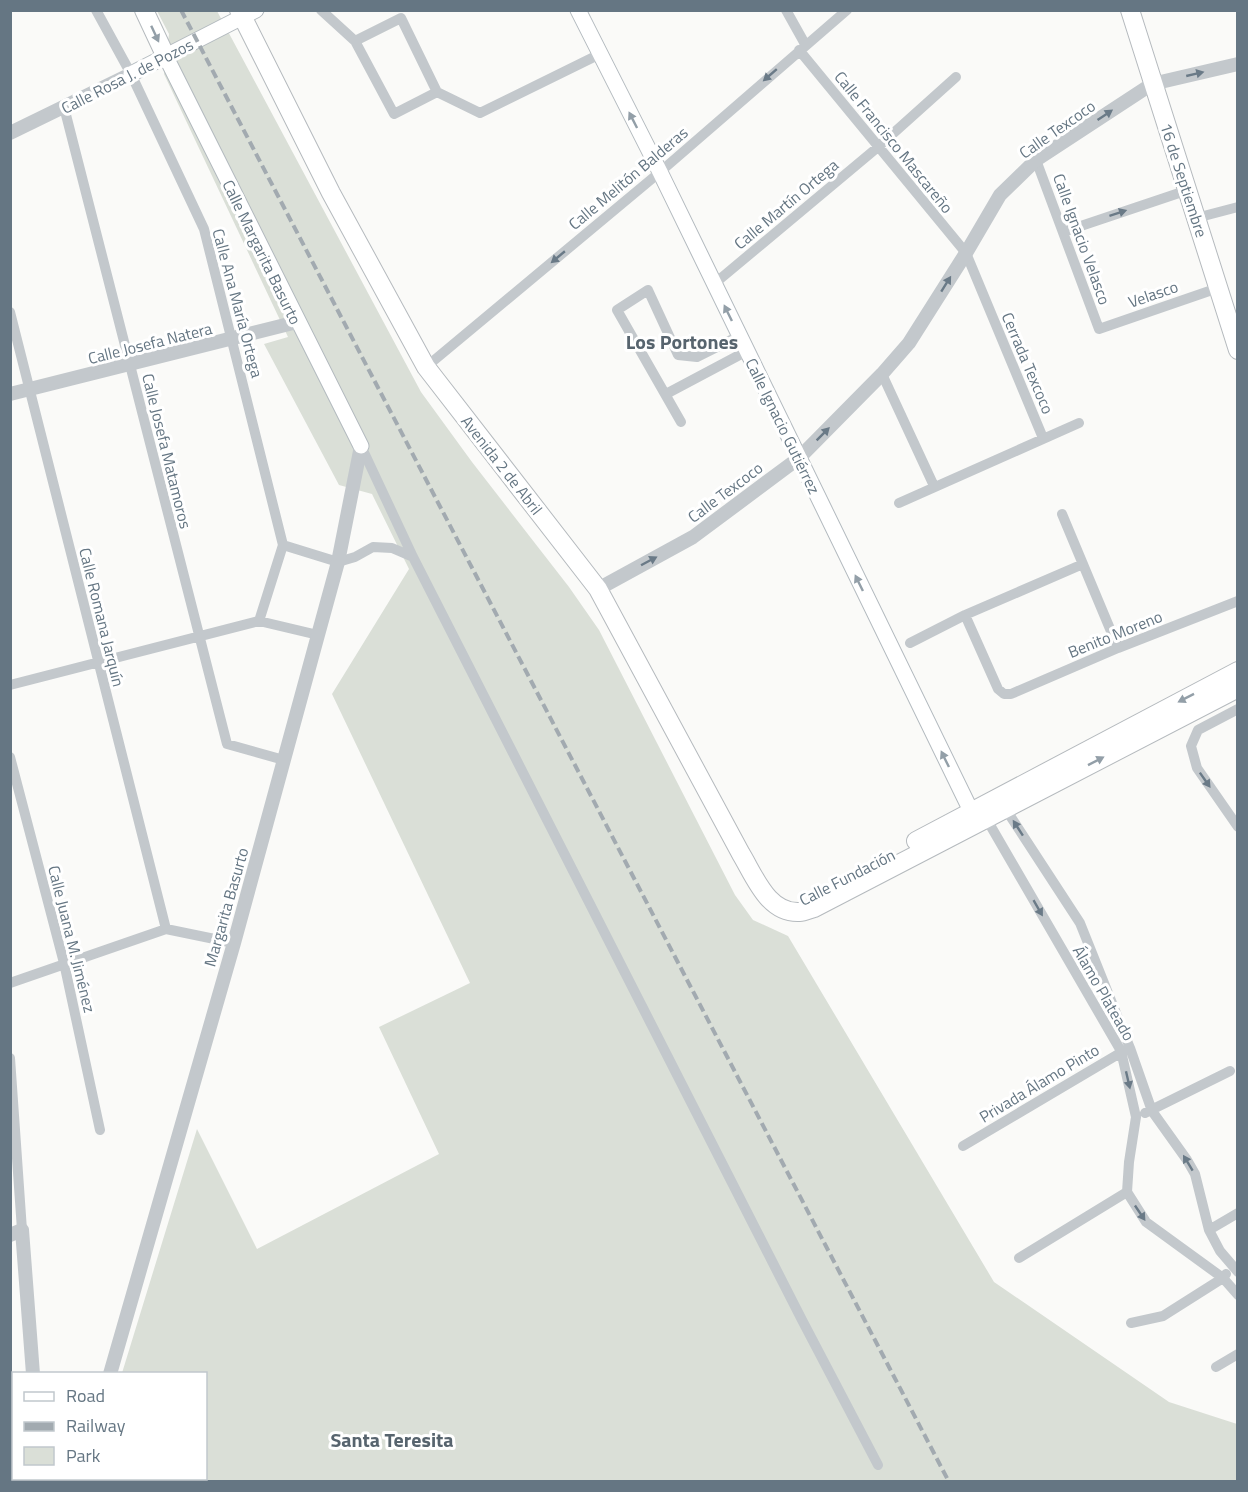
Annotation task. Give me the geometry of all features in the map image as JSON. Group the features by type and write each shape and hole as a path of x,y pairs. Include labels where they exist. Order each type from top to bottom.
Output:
{"main road":[{"path":"144,10 166,57"},
{"name":"Calle Ignacio Gutiérrez","path":"578,10 660,172 799,458 990,811"},
{"name":"16 de Septiembre","path":"1130,10 1238,350"},
{"name":"Calle Rosa J. de Pozos","path":"131,74 246,13"},
{"name":"Avenida 2 de Abril","path":"246,13 332,193 426,367 597,589 741,854 764,893 780,908"},
{"name":"Calle Margarita Basurto","path":"166,57 361,446"},
{"name":"Calle Fundación","path":"780,908 800,913 814,908 919,853 990,811 1069,759 1238,671"},
{"name":"Calle Fundación","path":"780,908 802,901 990,811 1238,688"}],"street":[{"name":"Calle Ana María Ortega","path":"96,10 131,74 204,230 283,545"},
{"path":"321,10 355,40 394,114 436,92"},
{"name":"Calle Francisco Mascareño","path":"786,10 802,47 878,147 966,253"},
{"name":"Calle Melitón Balderas","path":"426,367 660,172 847,10"},
{"path":"355,40 400,18 436,92 480,113 600,54"},
{"name":"Calle Texcoco","path":"597,589 693,537 799,458 882,374 909,343 1000,195 1036,160 1152,84 1238,64"},
{"name":"Calle Rosa J. de Pozos","path":"10,134 131,74"},
{"name":"Calle Martín Ortega","path":"714,284 878,147 956,77"},
{"name":"Calle Josefa Matamoros","path":"64,107 228,744 284,760"},
{"name":"Calle Ignacio Velasco","path":"1036,160 1099,329"},
{"path":"1063,232 1188,190"},
{"path":"1196,218 1238,207"},
{"name":"Cerrada Texcoco","path":"900,503 1043,438 966,253"},
{"name":"Velasco","path":"1099,329 1218,288"},
{"path":"681,422 617,310 648,290 678,355 697,357 739,336"},
{"name":"Calle Romana Jarquín","path":"10,312 166,929"},
{"name":"Calle Josefa Natera","path":"10,394 130,366 297,322"},
{"path":"666,394 747,351"},
{"path":"882,374 934,486"},
{"path":"1043,438 1079,423"},
{"path":"361,446 413,557 878,1465"},
{"name":"Margarita Basurto","path":"111,1372 234,943 338,562 361,446"},
{"path":"1062,514 1118,648"},
{"path":"259,621 283,545 338,562 355,557 373,547 392,548 413,557"},
{"path":"910,643 965,615 1083,564"},
{"name":"Benito Moreno","path":"965,615 998,689 1004,694 1011,694 1118,648 1238,601"},
{"path":"10,686 259,621 318,635"},
{"path":"1238,709 1198,730 1191,746 1197,768 1238,827"},
{"name":"Calle Juana M. Jiménez","path":"10,757 64,963 100,1130"},
{"path":"990,811 1063,770 1069,759"},
{"name":"Álamo Plateado","path":"990,811 1126,1049 1136,1117 1128,1162 1127,1191"},
{"name":"Álamo Plateado","path":"990,811 1080,923 1126,1049 1152,1111 1194,1174 1209,1230 1220,1251 1235,1269"},
{"path":"10,983 166,929 234,943"},
{"name":"Privada Álamo Pinto","path":"963,1146 1126,1049"},
{"path":"10,1058 16,1232 24,1247 33,1372"},
{"path":"1136,1117 1230,1071"},
{"path":"1019,1258 1127,1191 1146,1222 1223,1278 1238,1295"},
{"path":"1209,1230 1238,1213"},
{"path":"10,1253 24,1247"},
{"path":"1131,1323 1163,1316 1235,1269"},
{"path":"1216,1367 1238,1354"}],"green space":[{"path":"157,11 217,11 421,392 599,630 735,895 753,920 788,936 994,1282 1169,1402 1237,1424 1237,1481 88,1482 88,1480 207,1480 207,1372 122,1372 197,1129 257,1249 439,1154 379,1027 470,983 332,694 409,569 372,494 339,485 264,344 288,337 164,74 169,34"}],"railway":[{"path":"181,10 949,1482"}],"district":[{"name":"Los Portones","path":"682,342"},
{"name":"Santa Teresita","path":"392,1440"}]}
